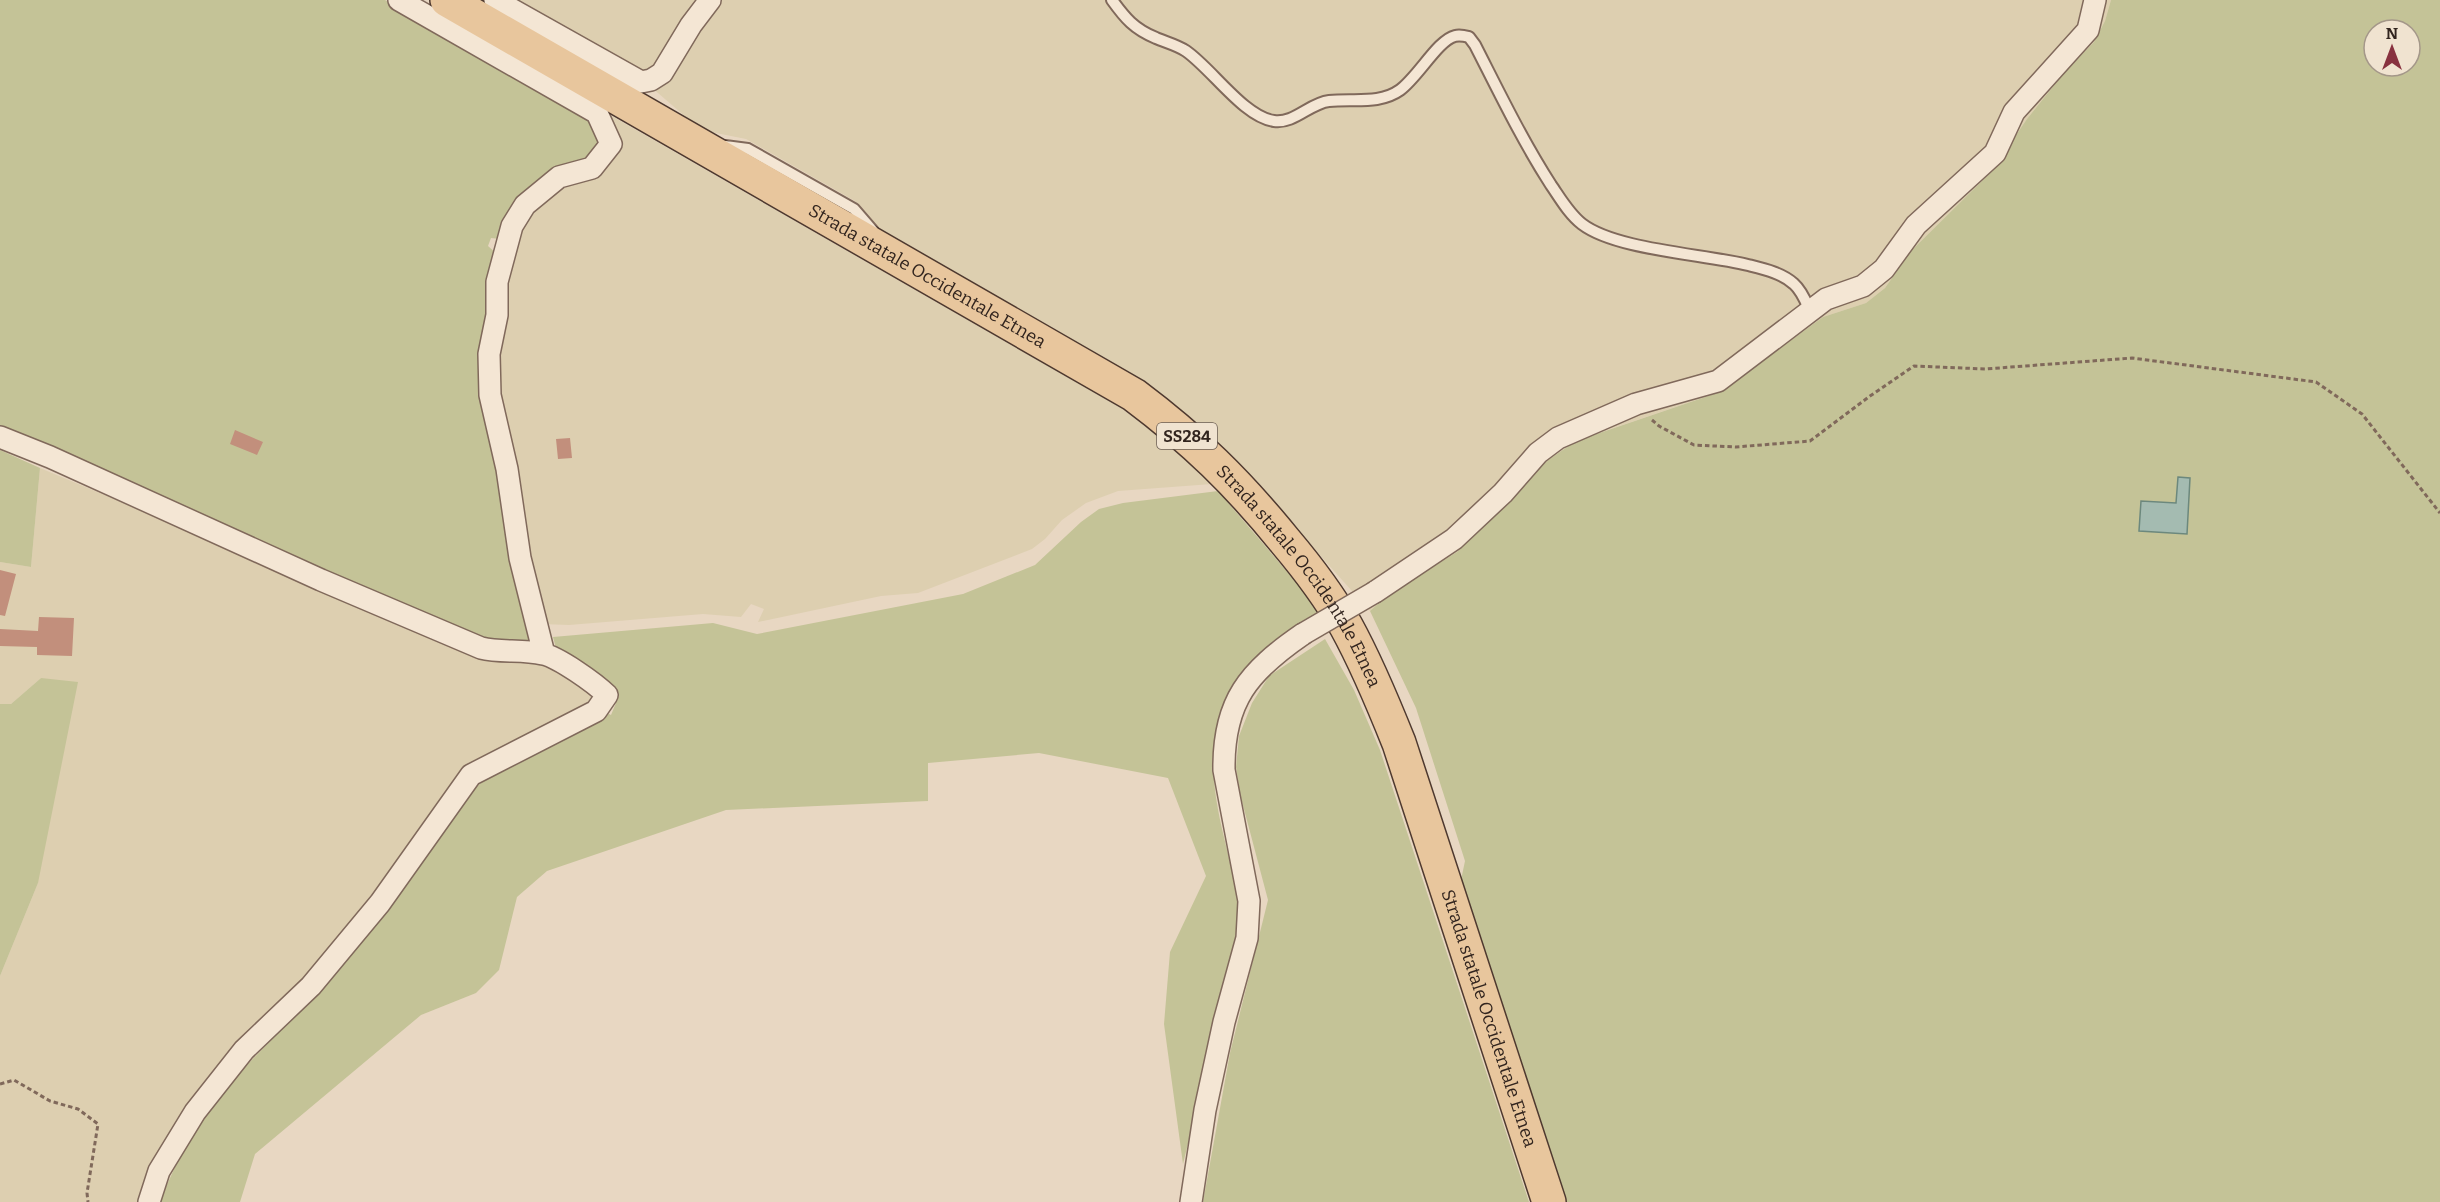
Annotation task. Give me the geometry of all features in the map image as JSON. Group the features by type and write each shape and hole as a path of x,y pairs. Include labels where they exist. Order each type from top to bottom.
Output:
{"main road":[{"name":"Strada statale Occidentale Etnea","path":"447,0 1134,395 1180,430 1224,471 1307,568 1345,624 1373,677 1399,743 1549,1202"}],"street":[{"path":"399,0 597,113 611,144 592,168 559,177 521,210 512,226 497,282 497,315 489,354 490,395 507,470 520,558 544,654"},
{"path":"495,0 640,82 651,80 662,73 691,25 710,0"},
{"path":"1191,1202 1205,1110 1224,1022 1247,938 1249,901 1224,770 1223,751 1227,729 1242,691 1255,672 1272,655 1303,634 1375,592 1454,539 1503,493 1538,453 1558,438 1636,404 1718,381 1826,299 1863,286 1884,269 1916,225 1995,153 2014,112 2088,30 2095,0"},
{"path":"0,437 42,453 321,580 481,648 503,652 544,654 595,683 607,695 596,711 471,775 380,903 311,986 244,1050 195,1112 159,1171 149,1202"}],"lane":[{"path":"1112,0 1129,23 1153,37 1184,50 1218,79 1247,110 1274,121 1293,118 1315,105 1328,101 1387,97 1400,90 1417,75 1443,42 1456,35 1469,37 1533,156 1564,205 1581,224 1605,237 1720,258 1770,270 1794,284 1805,298 1810,311"}],"path":[{"path":"1636,404 1659,426 1694,445 1736,447 1810,441 1914,366 1986,369 2132,358 2230,370 2316,382 2362,414 2440,513"},
{"path":"0,1084 14,1080 50,1101 78,1109 98,1124 87,1193 88,1202"}],"shaded area":[{"path":"508,0 2111,0 2105,21 2094,42 2064,73 2027,119 1990,173 1911,251 1885,288 1866,303 1823,317 1720,392 1575,441 1548,460 1457,552 1389,594 1370,611 1217,441 1002,301 886,236 855,201 746,139 701,130 637,75"},
{"path":"610,115 1121,408 1170,445 1212,484 1118,491 1086,503 1062,520 1045,539 1032,549 918,593 881,596 758,622 764,609 751,604 741,617 703,614 569,625 542,624 497,400 504,283 522,217 560,186 600,172 612,160 618,146 617,131"},
{"path":"40,468 483,653 539,662 592,691 592,697 587,704 477,764 372,902 304,982 141,1202 0,1202 0,976 38,883 41,678 11,704 0,704 0,562 31,567"},
{"path":"2178,477 2190,478 2187,534 2139,531 2141,501 2176,503"}],"green space":[{"path":"0,0 385,0 581,109 595,121 601,147 500,239 491,238 488,246 498,255 483,373 534,639 531,645 489,642 0,430"},
{"path":"2111,0 2440,0 2440,1202 1566,1202 1461,880 1465,861 1416,708 1370,611 1389,594 1457,552 1548,460 1576,441 1720,392 1823,317 1866,303 1885,288 1911,251 1990,173 2027,119 2064,73 2094,42 2105,21"},
{"path":"0,450 40,468 31,567 0,562"},
{"path":"1218,491 1301,588 1318,614 1265,649 1252,661 1240,675 1231,691 1218,726 1213,762 1216,799 1236,891 1240,929 1183,1164 1164,1024 1170,952 1206,876 1168,778 1039,753 928,763 928,801 726,810 547,871 517,897 499,970 476,993 421,1015 255,1154 240,1202 159,1202 199,1115 318,991 471,791 504,765 590,727 603,711 611,715 616,703 613,697 557,652 553,637 713,623 757,634 963,594 1035,565 1081,522 1099,509 1123,503"},
{"path":"1325,639 1354,690 1380,750 1529,1202 1203,1202 1230,1053 1268,900 1240,794 1236,767 1239,736 1252,703 1269,676"},
{"path":"41,678 78,682 38,883 0,976 0,704 11,704"}],"building":[{"path":"235,430 263,442 257,455 230,444"},
{"path":"570,438 572,458 558,459 556,439"},
{"path":"0,570 16,574 5,616 0,615"},
{"path":"39,617 74,618 72,656 37,655 37,647 0,646 0,629 38,631"}]}
